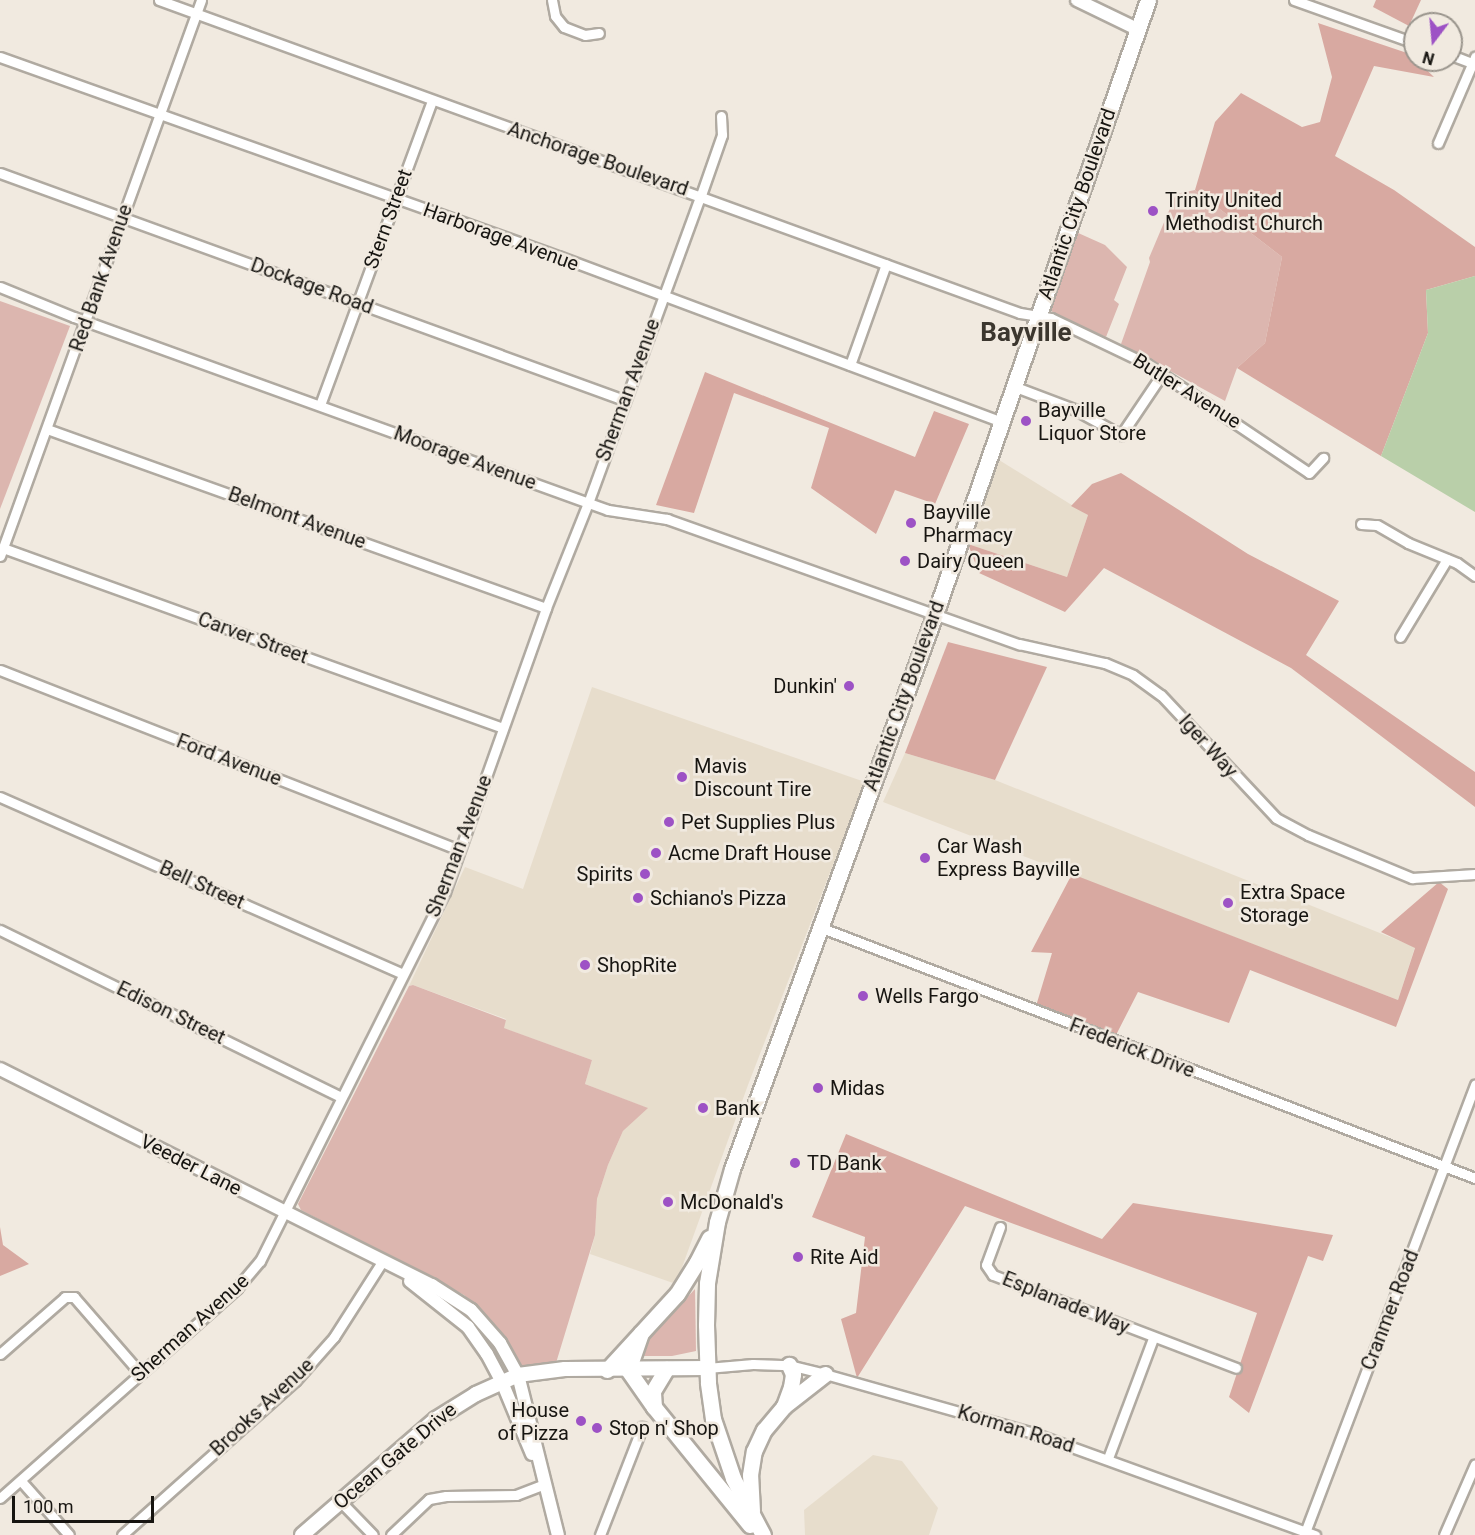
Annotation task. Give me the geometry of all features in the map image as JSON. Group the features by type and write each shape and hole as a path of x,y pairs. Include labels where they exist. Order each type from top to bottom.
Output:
{"highway":[{"name":"Atlantic City Boulevard","path":"717,1222 732,1169 935,614 1012,386 1148,0"},
{"path":"607,1370 642,1333 688,1278 717,1222"},
{"path":"717,1222 708,1282 707,1368 713,1419 733,1478 763,1535"},
{"path":"642,1333 628,1370 654,1407 758,1535"},
{"path":"784,1406 793,1374 789,1365"},
{"path":"654,1407 653,1392 666,1369"},
{"path":"753,1516 750,1475 754,1450 764,1430 784,1406 825,1374"}],"main road":[{"name":"Ocean Gate Drive","path":"302,1535 436,1419 458,1404 518,1375 565,1369 707,1368"}],"street":[{"name":"Anchorage Boulevard","path":"159,0 701,195 1020,313 1037,316"},
{"name":"Red Bank Avenue","path":"2,552 201,0"},
{"path":"552,0 555,16 564,27 585,35 599,33"},
{"path":"1077,0 1137,29"},
{"path":"1294,0 1403,39"},
{"name":"Harborage Avenue","path":"0,57 558,256 662,297 1000,421"},
{"path":"1438,143 1474,60"},
{"name":"Stern Street","path":"320,405 432,100"},
{"name":"Sherman Avenue","path":"0,1498 251,1274 285,1212 445,892 546,608 588,503 701,195 722,135 721,116"},
{"name":"Dockage Road","path":"0,173 624,400"},
{"path":"850,365 886,264"},
{"name":"Moorage Avenue","path":"0,287 86,321 608,510 667,519 935,614"},
{"name":"Butler Avenue","path":"1037,316 1051,318 1111,345 1162,374 1310,473 1323,458"},
{"path":"1012,386 1074,409 1121,435 1162,374"},
{"name":"Belmont Avenue","path":"47,429 546,608"},
{"path":"1361,524 1377,525 1408,543 1447,559 1475,576"},
{"name":"Carver Street","path":"2,552 503,728"},
{"path":"1400,637 1447,559"},
{"name":"Iger Way","path":"935,614 1019,644 1105,663 1145,683 1161,695 1270,812 1308,835 1412,878 1475,874"},
{"name":"Ford Avenue","path":"0,670 459,850"},
{"name":"Bell Street","path":"0,797 404,974"},
{"name":"Frederick Drive","path":"822,928 1475,1178"},
{"name":"Edison Street","path":"0,930 341,1097"},
{"name":"Veeder Lane","path":"0,1069 432,1285 471,1310 500,1343 518,1375 544,1480"},
{"name":"Cranmer Road","path":"1308,1534 1475,1084"},
{"name":"Esplanade Way","path":"1000,1227 986,1265 993,1275 1236,1368"},
{"name":"Veeder Lane","path":"382,1262 431,1296 468,1327 487,1354 502,1382 544,1480"},
{"name":"Brooks Avenue","path":"122,1535 295,1381 334,1337 382,1262"},
{"path":"0,1354 65,1297 74,1297 141,1373"},
{"name":"Esplanade Way","path":"1108,1458 1154,1338"},
{"name":"Korman Road","path":"707,1368 753,1364 789,1365 825,1374 1034,1433 1108,1458 1308,1534"},
{"path":"600,1535 642,1427"},
{"path":"1444,1535 1475,1464"},
{"path":"391,1535 429,1499 446,1496 516,1495 544,1480 558,1535"},
{"path":"21,1481 69,1535"},
{"path":"340,1502 373,1535"}],"shaded area":[{"path":"1376,0 1421,0 1415,12 1403,12 1403,23 1373,7"},
{"path":"1318,23 1403,52 1403,71 1374,66 1335,156 1394,190 1475,247 1475,276 1426,290 1428,333 1381,456 1237,368 1265,343 1282,257 1195,190 1215,122 1241,93 1302,127 1320,122 1332,77"},
{"path":"1407,72 1429,72 1434,77"},
{"path":"1195,190 1282,257 1265,343 1237,368 1225,401 1121,344 1150,262 1149,258 1176,194"},
{"path":"1076,232 1105,245 1127,267 1114,300 1119,304 1106,337 1054,314 1049,307"},
{"path":"1475,276 1475,512 1381,456 1428,333 1426,290"},
{"path":"0,301 70,326 0,509"},
{"path":"705,372 915,457 934,411 969,424 935,504 895,490 876,534 811,488 829,428 734,393 694,513 656,505"},
{"path":"999,460 1088,515 1067,577 968,544"},
{"path":"1121,473 1248,554 1339,601 1306,655 1475,772 1475,807 1291,668 1104,568 1065,612 979,573 968,544 1067,577 1088,515 1071,506 1092,484"},
{"path":"948,642 1047,667 995,780 905,753"},
{"path":"592,687 865,782 748,1085 676,1284 590,1254 595,1235 597,1199 608,1165 623,1131 647,1108 585,1084 592,1060 503,1028 506,1019 413,985 409,986 465,867 523,889"},
{"name":"Extra Space Storage","path":"905,753 995,780 1415,947 1398,1000 883,802"},
{"path":"1072,874 1398,1000 1415,948 1381,932 1439,882 1448,889 1396,1027 1250,970 1229,1023 1138,992 1116,1035 1036,1006 1052,953 1031,952"},
{"path":"413,985 506,1020 504,1028 592,1060 585,1084 648,1108 623,1131 608,1165 597,1199 595,1235 556,1363 529,1368 522,1366 490,1319 464,1295 301,1210 298,1204 409,986"},
{"path":"846,1134 1102,1239 1133,1203 1333,1235 1323,1261 1308,1256 1249,1413 1229,1397 1257,1313 965,1206 857,1378 841,1319 856,1313 865,1237 812,1217"},
{"path":"0,1227 3,1245 29,1264 0,1276"},
{"path":"695,1289 696,1351 672,1356 640,1356 645,1343"},
{"path":"873,1455 902,1461 938,1508 929,1535 805,1535 804,1510"}],"place":[{"name":"Trinity United Methodist Church","path":"1153,211"},
{"name":"Bayville Liquor Store","path":"1026,421"},
{"name":"Bayville Pharmacy","path":"911,523"},
{"name":"Dairy Queen","path":"905,561"},
{"name":"Dunkin'","path":"849,686"},
{"name":"Mavis Discount Tire","path":"682,777"},
{"name":"Pet Supplies Plus","path":"669,822"},
{"name":"Acme Draft House","path":"656,853"},
{"name":"Car Wash Express Bayville","path":"925,858"},
{"name":"Spirits","path":"645,874"},
{"name":"Schiano's Pizza","path":"638,898"},
{"name":"Extra Space Storage","path":"1228,903"},
{"name":"ShopRite","path":"585,965"},
{"name":"Wells Fargo","path":"863,996"},
{"name":"Midas","path":"818,1088"},
{"name":"Bank","path":"703,1108"},
{"name":"TD Bank","path":"795,1163"},
{"name":"McDonald's","path":"668,1202"},
{"name":"Rite Aid","path":"798,1257"},
{"name":"House of Pizza","path":"581,1421"},
{"name":"Stop n' Shop","path":"597,1428"}],"district":[{"name":"Bayville","path":"1026,333"}]}
